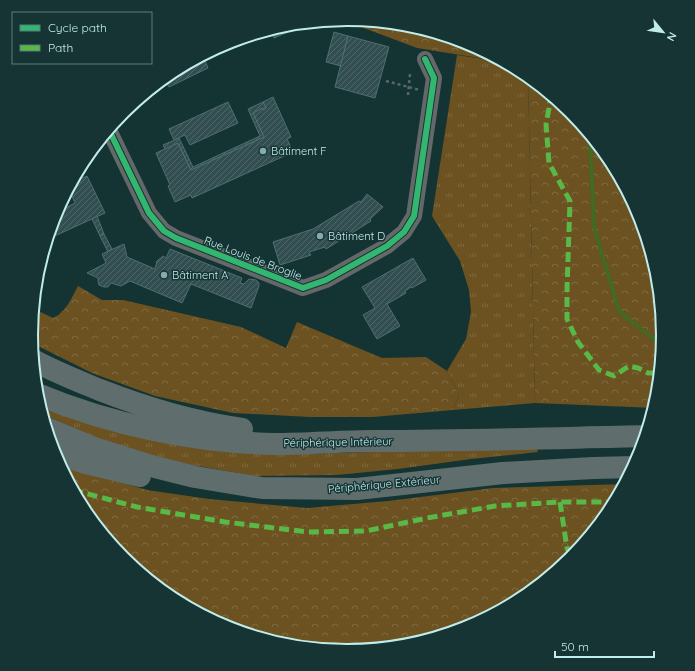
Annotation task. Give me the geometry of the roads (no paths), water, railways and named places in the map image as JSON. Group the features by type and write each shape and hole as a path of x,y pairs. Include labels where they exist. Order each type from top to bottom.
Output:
{"highway":[{"path":"40,363 72,379 131,402 163,412 226,427 260,431 329,432 356,441"},
{"name":"Périphérique Intérieur","path":"44,396 100,416 132,425 178,434 222,440 274,444 356,441 641,436"},
{"name":"Périphérique Extérieur","path":"53,431 124,458 195,476 262,488 357,489 503,473 627,467"},
{"path":"63,456 119,472 176,484 195,476"}],"street":[{"name":"Rue Louis de Broglie","path":"112,135 149,213 164,230 176,238 303,288 326,280 387,246 404,232 414,216 434,78 425,59"}],"waterway":[{"path":"590,144 594,227 619,311 657,342"}],"place":[{"name":"Bâtiment F","path":"263,151"},
{"name":"Bâtiment D","path":"320,236"},
{"name":"Bâtiment A","path":"164,275"}]}
